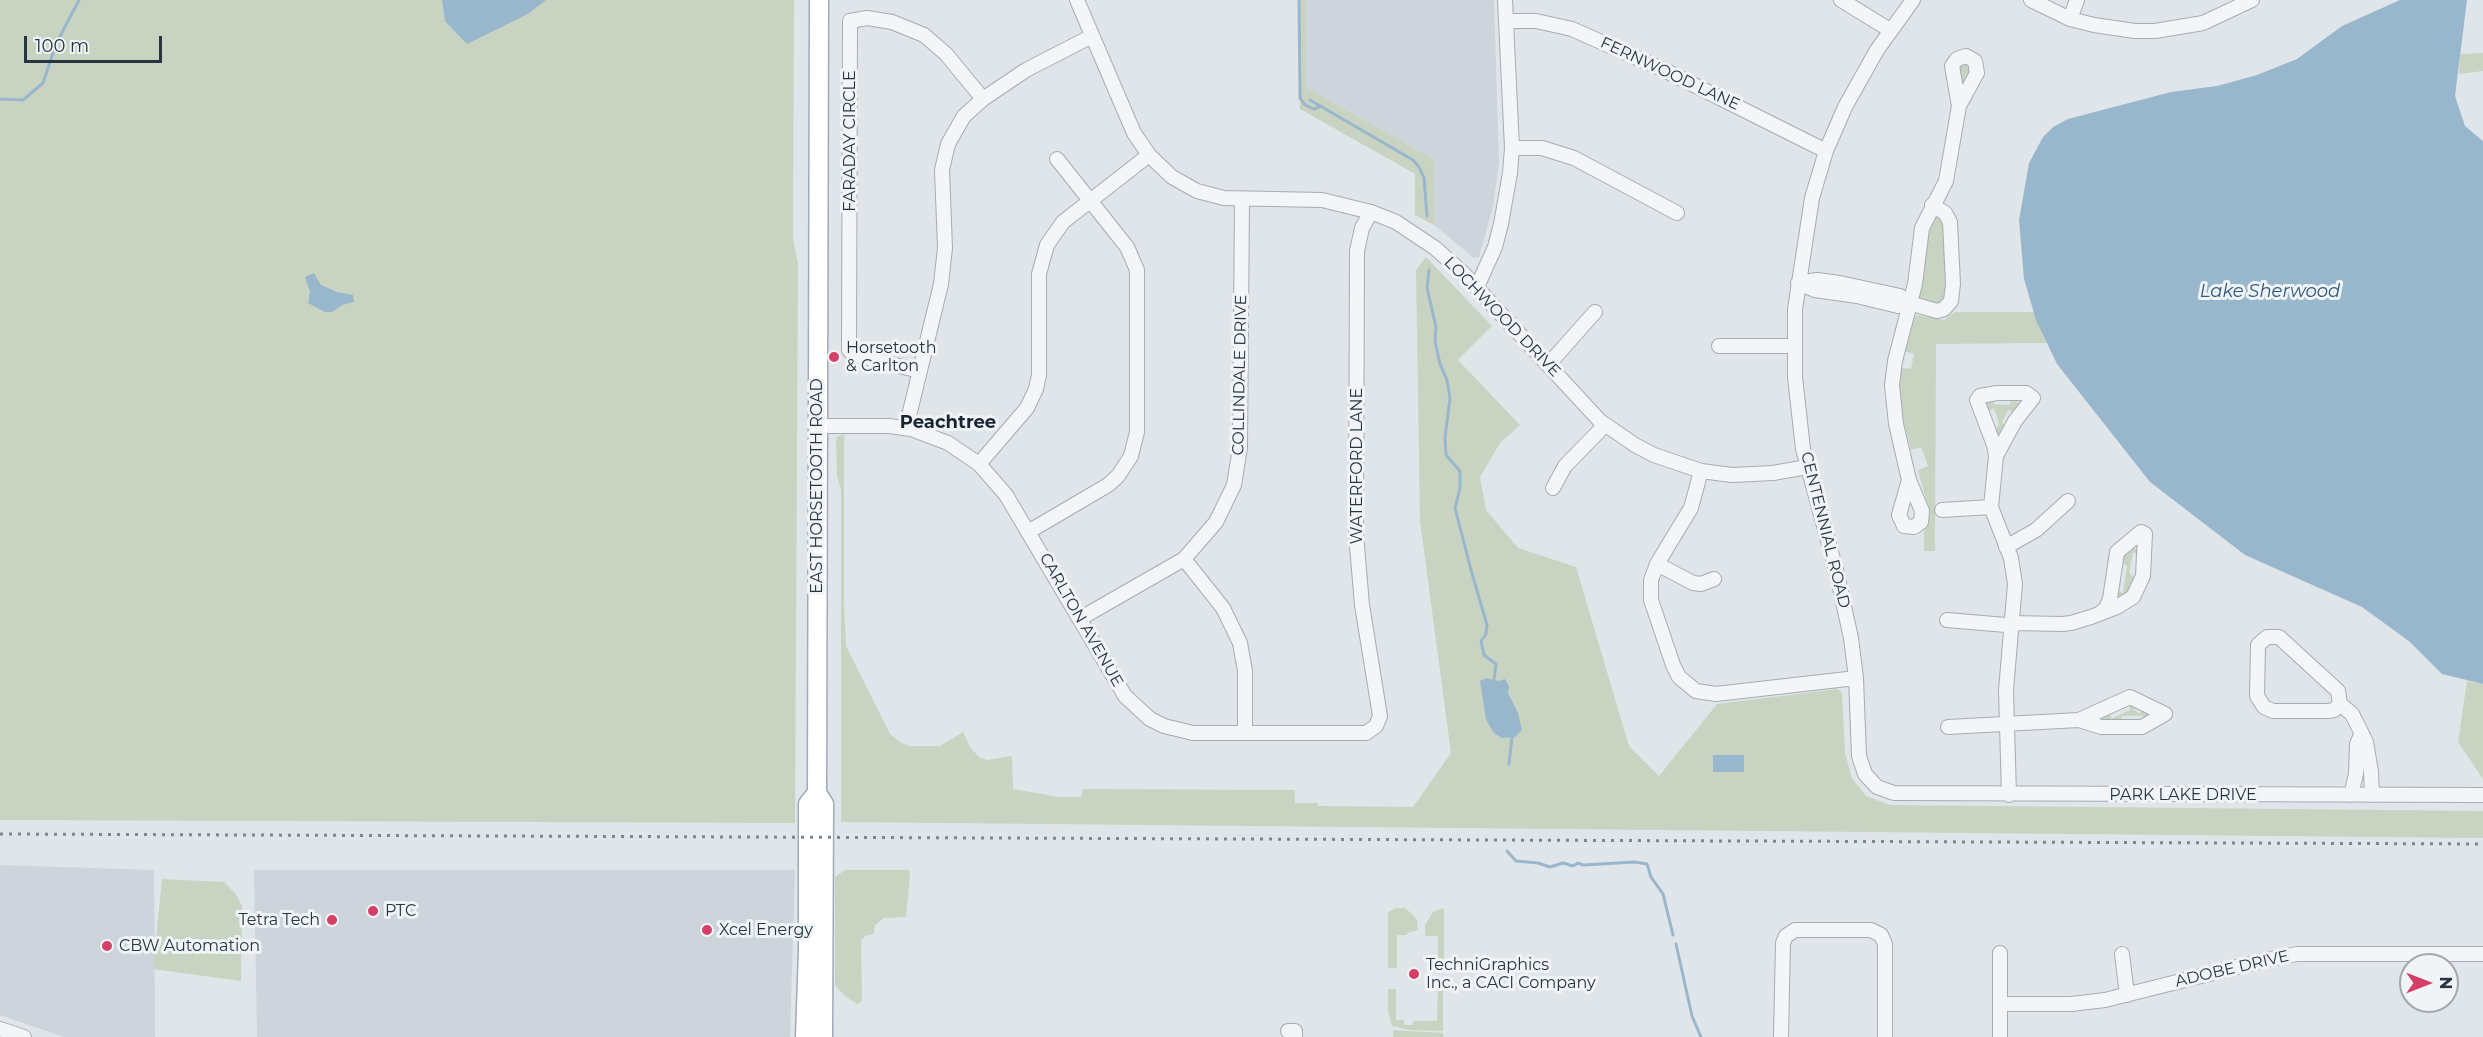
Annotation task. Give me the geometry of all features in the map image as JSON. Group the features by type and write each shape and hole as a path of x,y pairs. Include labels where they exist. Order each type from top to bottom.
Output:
{"main road":[{"name":"EAST HORSETOOTH ROAD","path":"819,0 817,793 824,804 823,1037"},
{"name":"EAST HORSETOOTH ROAD","path":"805,1037 808,951 808,804 817,793"}],"street":[{"name":"LOCHWOOD DRIVE","path":"1077,0 1134,133 1149,155 1172,177 1197,191 1224,198 1307,198 1345,204 1371,212 1416,234 1435,248 1477,287 1605,425 1654,455 1701,471 1751,475 1807,467"},
{"path":"1477,287 1495,247 1501,224 1507,196 1512,148 1505,0"},
{"path":"1841,0 1890,30"},
{"name":"CENTENNIAL ROAD","path":"1883,790 1871,782 1862,766 1856,678 1844,603 1807,467 1797,406 1795,309 1812,198 1826,151 1845,107 1890,30 1913,0"},
{"path":"2031,0 2070,19 2115,29 2155,31 2203,22 2252,0"},
{"path":"2070,19 2077,0"},
{"name":"FARADAY CIRCLE","path":"920,371 854,355 849,350 850,21 867,18 892,22 924,35 946,54 983,99"},
{"name":"FERNWOOD LANE","path":"1506,21 1536,21 1572,29 1664,70 1826,151"},
{"path":"906,428 943,268 945,248 941,188 943,159 954,132 968,112 983,99 1044,60 1092,36"},
{"path":"1910,480 1894,417 1892,385 1895,361 1915,284 1922,228 1949,170 1959,106"},
{"path":"1512,148 1542,148 1574,158 1677,213"},
{"path":"979,464 1033,398 1039,375 1040,274 1043,255 1054,233 1063,222 1149,155"},
{"path":"1028,532 1108,485 1124,467 1135,443 1137,270 1127,247 1058,159"},
{"name":"COLLINDALE DRIVE","path":"1081,618 1184,559 1205,538 1226,506 1238,467 1240,448 1242,199"},
{"path":"1798,283 1815,290 1857,296 1898,306 1909,303 1939,311 1948,306 1951,301 1953,284 1950,222 1945,213 1932,205"},
{"name":"WATERFORD LANE","path":"1371,212 1362,228 1357,251 1356,534 1362,605 1380,716 1378,721"},
{"path":"1548,365 1595,312"},
{"path":"1719,346 1794,346"},
{"path":"1996,456 2015,421 2033,398 2031,394 1997,393 1980,396 1977,400 1996,456 1991,507 2014,570 2015,584 2006,690 2009,795"},
{"path":"1553,488 1565,466 1605,425"},
{"name":"CARLTON AVENUE","path":"817,426 906,428 948,443 979,464 1006,495 1081,618 1125,696 1150,719 1164,726 1193,733 1366,733 1376,726 1378,721"},
{"path":"1701,471 1691,507 1657,564 1651,580 1651,600 1673,665 1683,682 1690,688 1716,694 1856,678"},
{"path":"2006,547 2036,530 2068,501"},
{"path":"1942,510 1991,507"},
{"path":"1947,620 2006,625 2010,623 2063,624 2099,614 2117,607 2133,597 2144,576 2145,534 2141,532 2117,552 2110,599 2106,608 2099,614"},
{"path":"1184,559 1223,608 1240,643 1245,671 1245,733"},
{"path":"1657,564 1693,583 1701,584 1714,579"},
{"path":"2340,704 2334,710 2328,711 2273,711 2264,707 2257,696 2258,645 2262,639 2272,636 2283,640 2338,691 2340,704 2352,714 2366,742 2372,795"},
{"path":"1948,727 2079,720 2101,727 2142,727 2165,714 2130,697 2079,720"},
{"path":"2351,795 2356,774 2357,744 2361,735"},
{"name":"PARK LAKE DRIVE","path":"1883,790 1894,793 2009,795 2483,795"},
{"path":"1780,1037 1783,943 1785,936 1795,930 1871,930 1881,934 1885,944 1885,1037"},
{"path":"2000,953 2000,1037"},
{"path":"2122,954 2127,995"},
{"name":"ADOBE DRIVE","path":"2000,1004 2071,1004 2127,995 2297,954 2483,954"},
{"path":"0,1029 24,1037"}],"shaded area":[{"path":"1306,0 1494,0 1499,163 1493,207 1479,257 1474,258 1434,225 1434,159 1306,87"},
{"path":"0,865 154,870 155,1037 64,1037 0,1015"},
{"path":"254,870 795,870 790,1037 257,1037"}],"green space":[{"path":"0,0 794,0 793,239 798,264 795,823 0,820"},
{"path":"1299,0 1306,0 1306,87 1434,159 1434,225 1415,215 1415,174 1300,109"},
{"path":"2483,53 2483,71 2459,74 2460,54"},
{"path":"1962,63 1967,63 1971,69 1962,85 1958,67"},
{"path":"1935,216 1944,220 1947,269 1945,299 1942,303 1937,304 1921,300 1918,296 1928,231"},
{"path":"1426,257 1492,326 1458,360 1520,425 1500,443 1480,477 1486,510 1518,548 1576,567 1629,746 1659,776 1717,704 1838,689 1842,693 1845,753 1852,778 1866,796 1890,805 2483,811 2483,838 841,822 841,489 837,476 836,441 837,437 844,434 846,646 890,734 900,742 909,746 940,746 963,732 970,747 979,757 987,760 1012,756 1013,789 1059,797 1081,797 1083,789 1295,790 1295,803 1318,803 1318,806 1413,807 1451,753 1420,521 1416,270"},
{"path":"1955,312 2034,312 2047,343 1936,344 1935,551 1924,551 1924,533 1930,514 1918,470 1928,466 1921,447 1911,450 1899,404 1899,376 1901,368 1911,369 1914,354 1904,351 1913,319 1917,315 1944,320"},
{"path":"1988,398 1996,398 1993,404 2009,405 2013,398 2020,404 2014,415 2009,409 2002,422 2006,427 2002,435 1998,434 1996,429 1999,424 1994,408 1988,412 1985,403"},
{"path":"2132,547 2139,551 2140,556 2133,552 2129,573 2136,579 2129,593 2120,598 2116,595 2115,590 2123,593 2127,566 2119,560"},
{"path":"2467,681 2483,684 2483,779 2458,742"},
{"path":"2129,702 2139,704 2133,710 2140,713 2147,708 2150,715 2140,722 2143,716 2122,716 2119,723 2103,721 2101,717 2110,710 2111,719 2130,710"},
{"path":"845,870 909,870 910,875 906,917 884,918 875,925 874,934 865,936 861,941 862,997 861,1002 857,1004 846,997 835,985 835,877"},
{"path":"162,879 224,882 236,894 242,906 241,981 153,969"},
{"path":"1396,908 1405,908 1412,914 1417,920 1418,930 1407,933 1407,935 1397,935 1397,968 1388,968 1388,912"},
{"path":"1444,908 1444,960 1438,960 1438,936 1425,936 1425,925 1433,912"},
{"path":"1443,984 1443,1031 1410,1030 1392,1026 1388,1011 1388,989 1396,989 1396,1020 1404,1020 1404,1025 1413,1025 1413,1021 1437,1021 1438,985"},
{"path":"1393,1030 1443,1033 1443,1037 1393,1037"}],"water":[{"path":"442,0 546,0 528,14 467,44 445,21"},
{"name":"Lake Sherwood","path":"2400,0 2467,0 2455,96 2465,126 2483,141 2483,684 2442,674 2410,642 2362,607 2245,555 2150,482 2057,364 2036,320 2024,279 2019,220 2029,163 2043,137 2053,127 2068,119 2171,92 2217,86 2257,75 2297,59 2342,26"},
{"path":"314,273 321,285 337,292 353,295 354,302 342,305 332,312 325,312 308,303 310,292 305,277"},
{"path":"1486,678 1499,681 1505,679 1509,686 1508,693 1518,713 1522,730 1515,737 1501,738 1493,732 1486,719 1480,681"},
{"path":"1713,755 1744,755 1744,772 1713,772"}],"waterway":[{"path":"0,99 23,100 43,83 56,44 79,0"},
{"path":"1299,0 1300,98 1305,105 1314,109 1321,106"},
{"path":"1310,100 1413,160 1424,178 1427,216"},
{"path":"1429,270 1427,288 1436,327 1435,341 1450,398 1445,437 1446,455 1460,471 1460,488 1455,508 1487,625 1486,634 1481,641 1484,655 1496,664 1494,680"},
{"path":"1509,764 1512,737"},
{"path":"1507,851 1516,861 1538,863 1550,867 1563,863 1573,866 1578,863 1583,865 1635,862 1647,864 1651,877 1663,894 1673,935"},
{"path":"1676,944 1692,1016 1701,1037"}],"railway":[{"path":"0,834 2483,844"}],"place":[{"name":"Horsetooth & Carlton","path":"834,357"},
{"name":"PTC","path":"373,911"},
{"name":"Tetra Tech","path":"332,920"},
{"name":"Xcel Energy","path":"707,930"},
{"name":"CBW Automation","path":"107,946"},
{"name":"TechniGraphics Inc., a CACI Company","path":"1414,974"}],"district":[{"name":"Peachtree","path":"948,423"}]}
